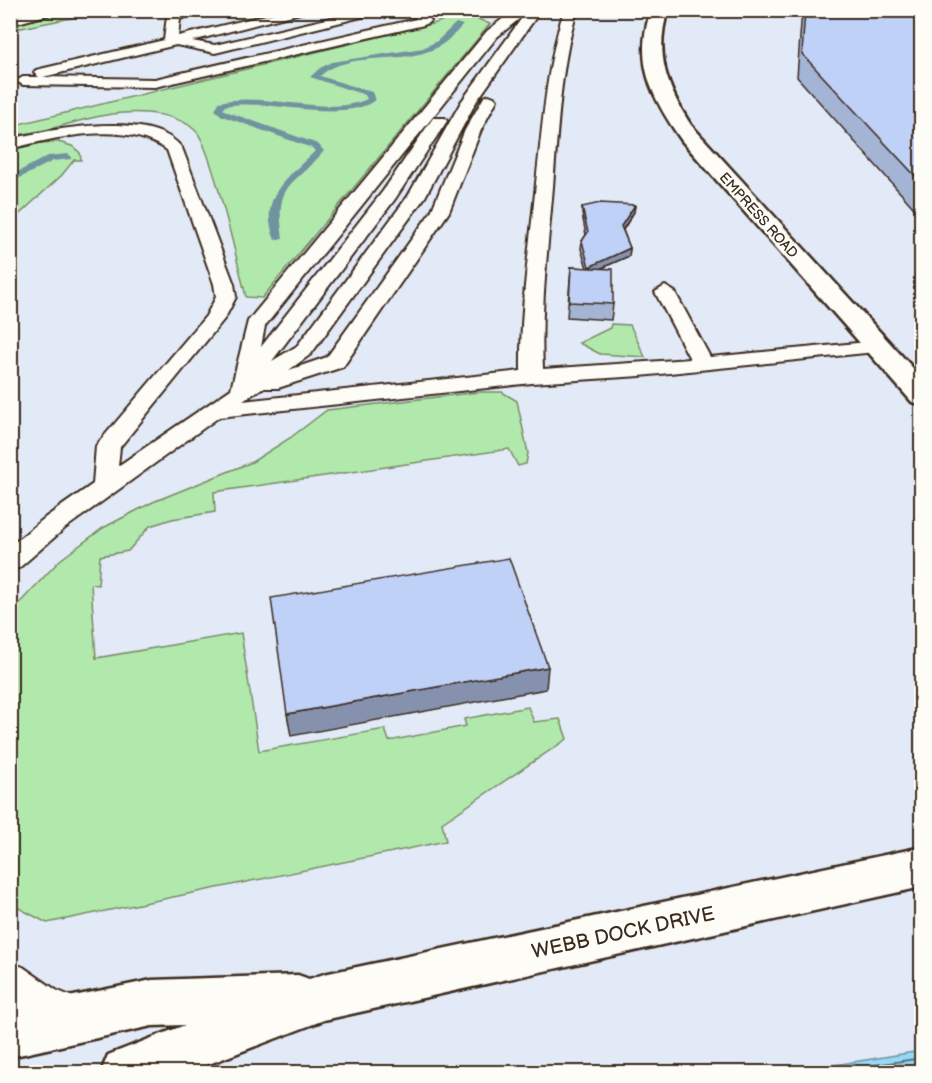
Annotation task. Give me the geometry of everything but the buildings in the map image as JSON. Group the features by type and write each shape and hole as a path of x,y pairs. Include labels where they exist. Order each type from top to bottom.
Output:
{"street":[{"name":"EMPRESS ROAD","path":"660,10 655,23 651,55 664,98 677,121 692,141 921,396"},
{"name":"WEBB DOCK DRIVE","path":"125,1072 324,997 921,867"},
{"name":"WEBB DOCK DRIVE","path":"10,1033 76,1017 152,1003 324,997"},
{"path":"186,1072 270,1017"}],"lane":[{"path":"10,21 60,10"},
{"path":"170,43 174,16 201,10"},
{"path":"170,43 186,26 255,10"},
{"path":"170,43 192,30 281,10"},
{"path":"17,83 59,68 306,10"},
{"path":"170,43 204,40 333,10"},
{"path":"170,43 210,45 360,10"},
{"path":"170,43 215,49 384,10"},
{"path":"170,43 222,54 407,10"},
{"path":"170,43 228,59 415,15 413,10"},
{"path":"17,83 155,83 424,21 418,10"},
{"path":"241,392 268,352 389,195 466,82 525,10"},
{"path":"241,392 255,325 492,34 525,10"},
{"path":"241,392 335,362 346,349 440,212 481,114 527,48 536,10"},
{"path":"12,557 55,523 214,410 304,350 416,197 469,102 536,10"},
{"path":"532,376 533,313 548,157 562,40 571,10"},
{"path":"170,43 180,21 220,13"},
{"path":"10,144 47,135 101,131 139,133 166,141 174,148 224,284 226,297 215,318 108,446 105,489"},
{"path":"665,292 703,364"},
{"path":"214,410 348,398 532,376 703,364 878,347"},
{"path":"10,978 43,1003 76,1017"}],"shaded area":[{"path":"107,10 921,11 921,1072 11,1072 11,30"}],"green space":[{"path":"11,10 106,11 11,30"},
{"path":"454,16 478,19 490,24 262,298 246,297 209,159 202,141 189,125 171,117 151,113 108,114 39,131 11,135 11,126 436,23"},
{"path":"58,142 72,146 80,153 81,160 74,160 62,175 11,222 11,150 40,143"},
{"path":"611,324 630,325 645,357 600,354 579,343 610,328"},
{"path":"479,392 502,392 517,401 528,453 526,464 518,466 509,449 214,492 215,512 172,519 150,526 128,551 100,556 98,585 91,584 96,658 241,633 259,751 385,729 389,741 466,726 464,719 528,707 534,722 560,719 567,739 442,823 446,841 47,923 11,904 10,613 60,560 103,528 153,502 252,462 290,438 327,410"}],"water":[{"path":"921,1051 921,1072 792,1072"}],"waterway":[{"path":"278,238 275,220 278,195 289,179 320,151 315,146 225,114 219,110 222,104 257,101 342,108 359,106 371,100 369,94 314,77 323,69 335,64 426,50 440,42 459,25"},
{"path":"10,180 51,158 68,157"}]}
